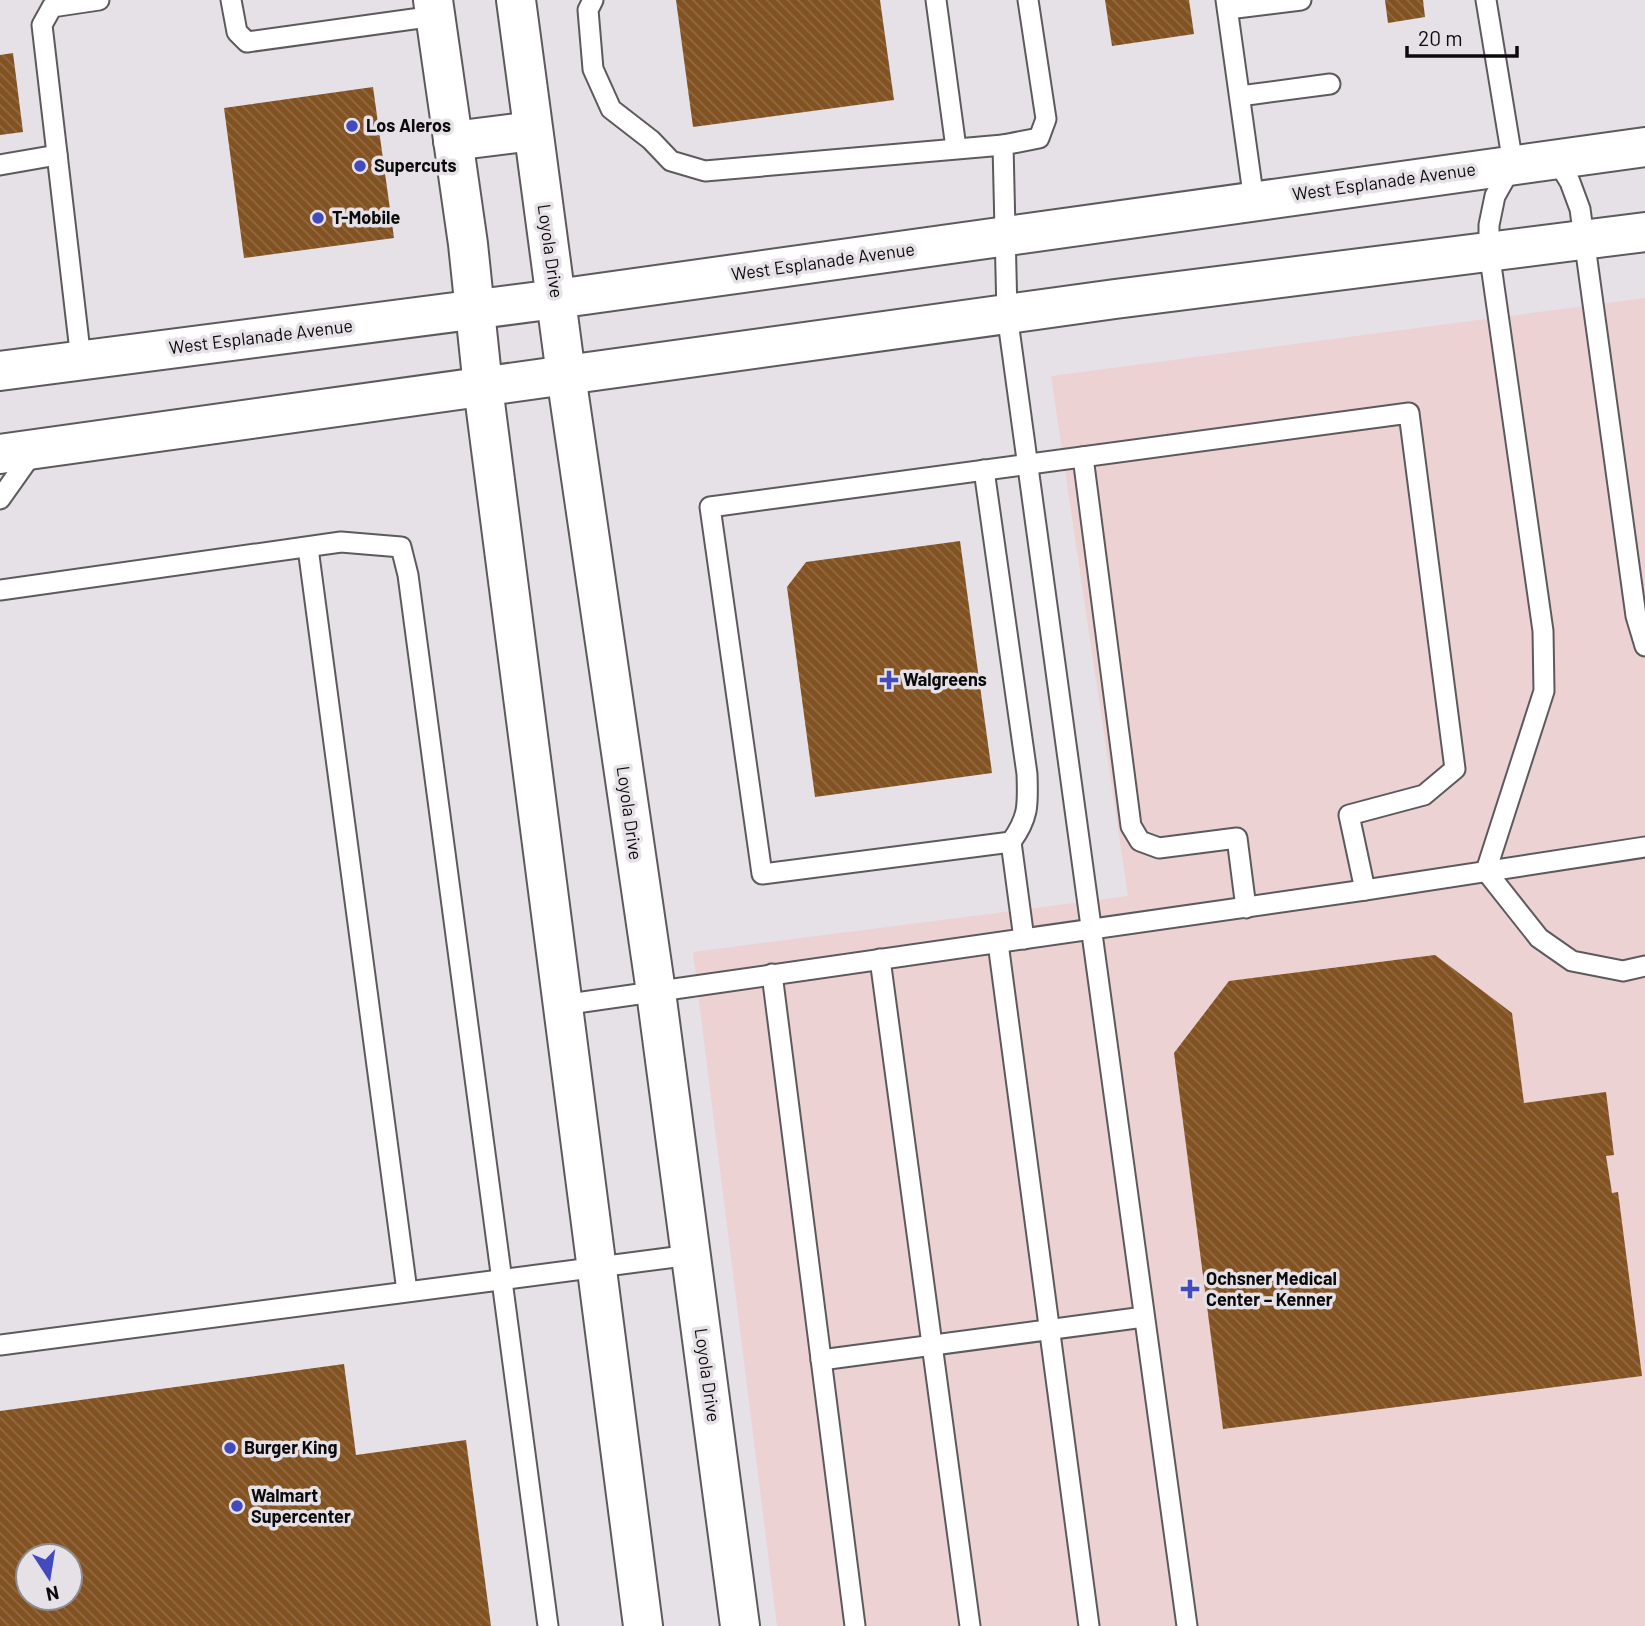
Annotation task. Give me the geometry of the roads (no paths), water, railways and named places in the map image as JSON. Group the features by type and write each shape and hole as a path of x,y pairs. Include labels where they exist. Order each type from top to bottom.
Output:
{"main road":[{"name":"Loyola Drive","path":"516,0 566,375 656,992 740,1626"},
{"path":"434,8 468,244 483,387 643,1626"},
{"path":"453,141 533,131"},
{"name":"West Esplanade Avenue","path":"0,371 474,311 1645,147"},
{"path":"17,452 1007,314 1645,232"}],"lane":[{"path":"81,360 42,25 51,7 99,0"},
{"path":"232,0 237,32 247,42 434,8"},
{"path":"593,0 588,10 593,69 611,109 651,140 671,161 705,171 1003,145 1039,138 1046,119 1028,0"},
{"path":"936,0 956,148"},
{"path":"1254,201 1227,5 1301,0"},
{"path":"1486,0 1513,164 1495,196 1489,225 1489,251 1543,631 1544,691 1528,749 1486,871"},
{"path":"1240,96 1330,85"},
{"path":"1003,145 1007,314 1187,1626"},
{"path":"0,165 57,155"},
{"path":"1556,159 1570,182 1580,209 1636,616 1645,646"},
{"path":"1011,842 762,874 710,507 1409,413 1455,769 1424,795 1349,815 1365,890"},
{"path":"0,499 17,452"},
{"path":"1083,457 1131,826 1140,841 1159,848 1237,838 1245,908"},
{"path":"984,470 1027,775 1028,800 1024,825 1011,842 1024,939"},
{"path":"0,590 341,542 401,547 410,588 548,1626"},
{"path":"308,548 407,1292"},
{"path":"562,1004 1245,908 1645,847"},
{"path":"1486,871 1539,938 1572,961 1623,971 1645,966"},
{"path":"998,943 1089,1626"},
{"path":"880,960 970,1626"},
{"path":"772,974 855,1626"},
{"path":"0,1345 691,1255"},
{"path":"821,1360 1144,1317"}],"place":[{"name":"Los Aleros","path":"352,126"},
{"name":"Supercuts","path":"360,166"},
{"name":"T-Mobile","path":"318,218"},
{"name":"Walgreens","path":"889,680"},
{"name":"Ochsner Medical Center – Kenner","path":"1190,1289"},
{"name":"Burger King","path":"230,1448"},
{"name":"Walmart Supercenter","path":"237,1506"}]}
